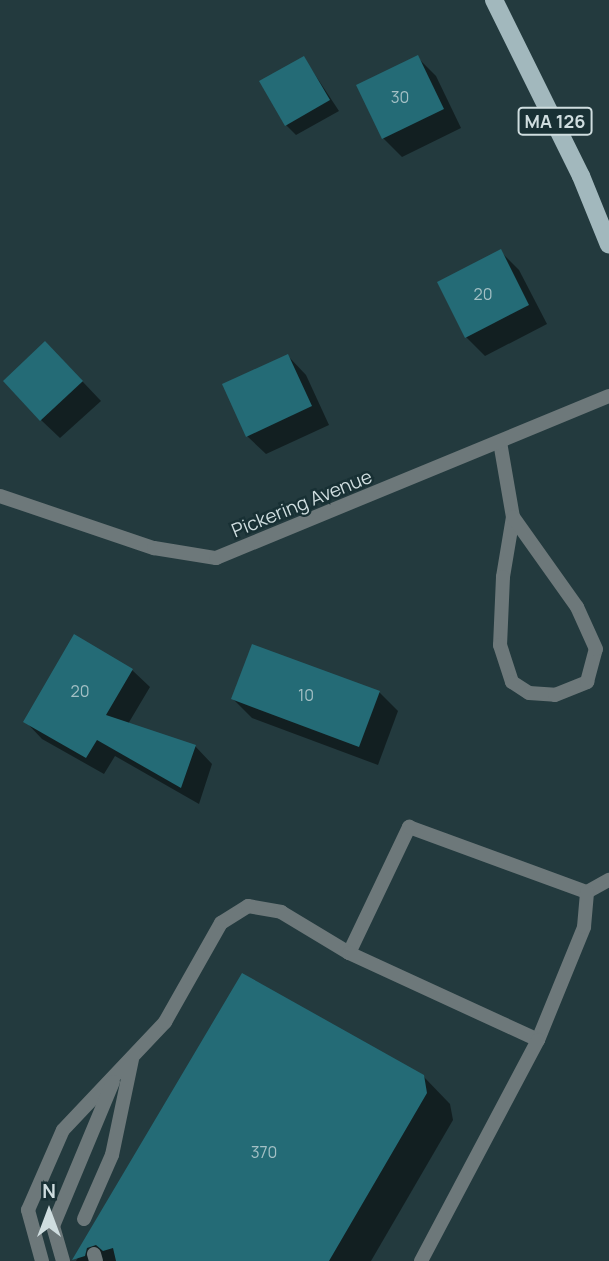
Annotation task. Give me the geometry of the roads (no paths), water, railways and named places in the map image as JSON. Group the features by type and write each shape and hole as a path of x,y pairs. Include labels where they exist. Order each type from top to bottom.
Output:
{"main road":[{"name":"MA 126","path":"494,0 581,176 609,245"}],"street":[{"name":"Pickering Avenue","path":"0,496 153,548 216,558 609,396"},
{"path":"499,442 513,517 503,577 500,645 512,682 529,693 555,695 587,682 596,649 577,607 513,517"},
{"path":"349,953 409,827 587,892 609,880"},
{"path":"421,1261 538,1040 584,927 587,892"},
{"path":"42,1261 28,1210 63,1130 165,1022 221,923 231,912 248,906 266,906 349,953 538,1040"},
{"path":"84,1219 112,1155 132,1057"},
{"path":"63,1261 54,1226 117,1074"}]}
